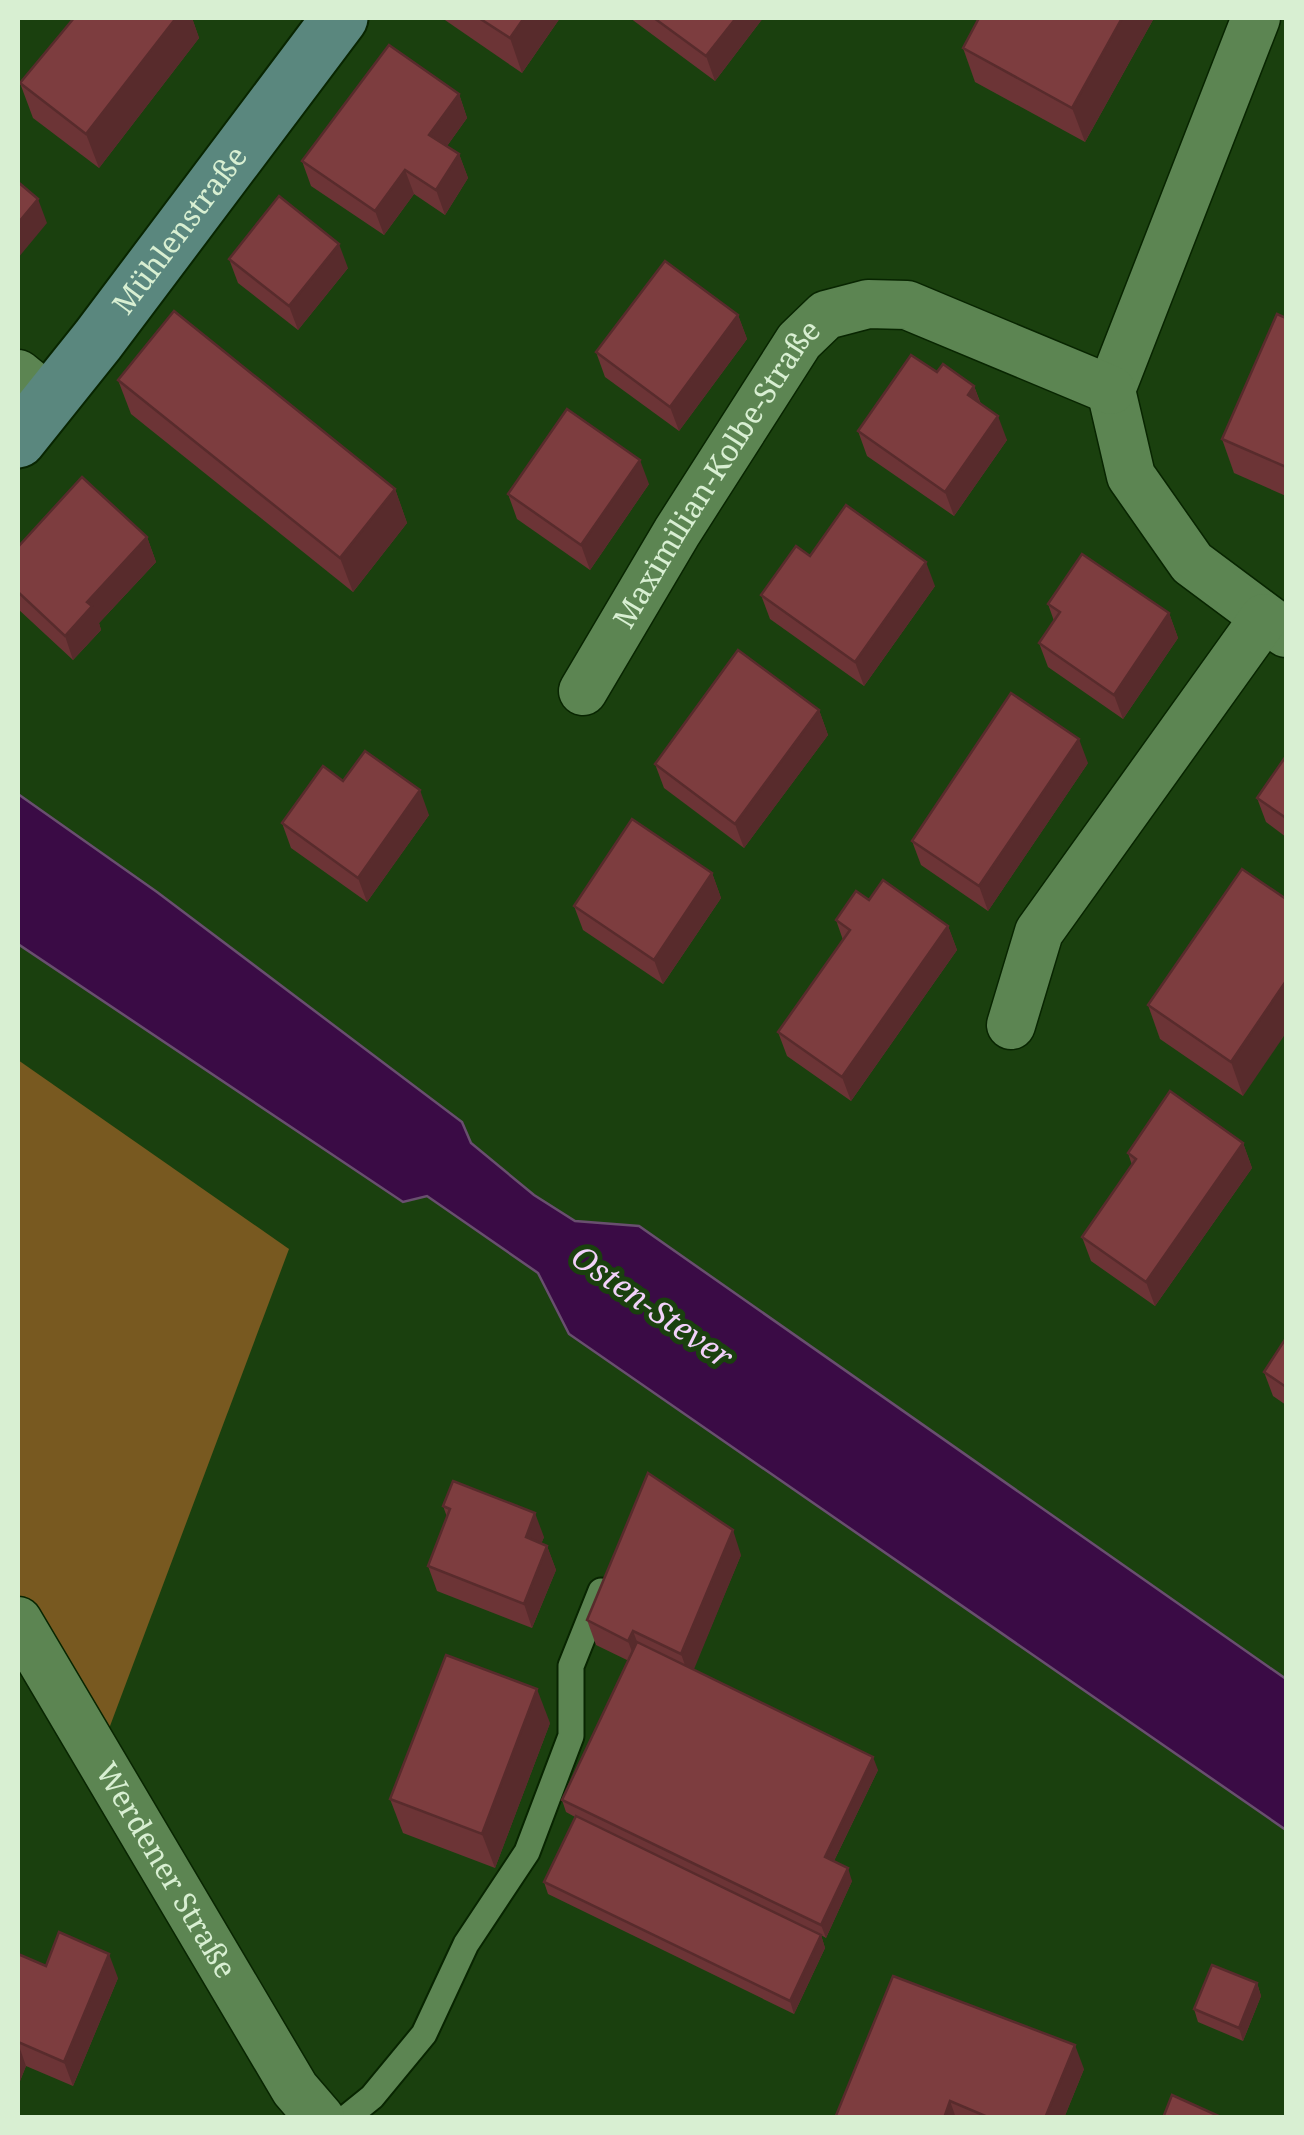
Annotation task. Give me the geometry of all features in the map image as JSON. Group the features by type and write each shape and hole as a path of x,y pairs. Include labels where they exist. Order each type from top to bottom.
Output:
{"street":[{"name":"Mühlenstraße","path":"28,405 340,18"},
{"path":"1011,1025 1040,932 1275,626 1192,563 1131,476 1111,390 1256,18"},
{"name":"Maximilian-Kolbe-Straße","path":"583,691 789,357 826,315 868,304 907,305 1111,390"},
{"name":"Werdener Straße","path":"18,1621 295,2089 320,2118"}],"lane":[{"path":"346,2118 372,2097 424,2034 466,1944 527,1852 572,1736 570,1666 607,1576"}],"shaded area":[{"path":"18,1060 289,1249 98,1758 18,1624"}],"water":[{"name":"Osten-Stever","path":"18,794 157,892 462,1122 471,1143 534,1195 575,1221 639,1226 1286,1679 1286,1830 569,1334 538,1273 427,1196 403,1202 18,944"}],"building":[{"path":"74,18 176,18 86,134 20,83"},
{"path":"479,18 524,18 510,38"},
{"path":"654,18 736,18 706,56"},
{"path":"979,18 1122,18 1072,108 963,48"},
{"path":"389,45 459,94 429,135 459,154 436,190 405,170 375,211 302,161"},
{"path":"18,182 38,199 18,223"},
{"path":"279,196 339,244 289,306 229,259"},
{"path":"665,261 738,315 670,407 596,352"},
{"path":"174,311 395,489 340,558 118,380"},
{"path":"1277,314 1286,318 1286,467 1222,439"},
{"path":"911,355 937,372 943,364 974,386 968,395 998,416 945,492 858,431"},
{"path":"567,409 640,460 581,545 508,494"},
{"path":"82,477 147,537 87,602 92,606 65,636 18,592 18,547"},
{"path":"846,505 926,562 855,662 761,595 796,546 810,556"},
{"path":"1082,554 1169,613 1114,695 1039,643 1060,612 1048,604"},
{"path":"738,650 819,710 735,824 655,764"},
{"path":"1011,693 1079,739 979,886 912,841"},
{"path":"365,751 420,790 358,878 282,823 323,766 343,781"},
{"path":"1286,756 1286,818 1257,798"},
{"path":"632,819 712,873 654,960 574,906"},
{"path":"1242,869 1286,899 1286,981 1231,1062 1148,1005"},
{"path":"883,880 948,926 842,1077 778,1032 850,930 836,920 856,891 869,900"},
{"path":"1170,1091 1243,1143 1146,1282 1082,1237 1136,1159 1128,1153"},
{"path":"1286,1338 1286,1387 1264,1372"},
{"path":"648,1473 733,1530 681,1654 633,1631 628,1641 587,1620"},
{"path":"453,1481 535,1513 526,1537 547,1546 524,1604 428,1566 450,1509 443,1506"},
{"path":"637,1642 873,1757 825,1857 848,1868 821,1925 562,1800"},
{"path":"446,1655 537,1689 482,1834 390,1799"},
{"path":"576,1816 821,1935 790,2001 544,1882"},
{"path":"59,1932 109,1954 64,2062 18,2042 18,1954 46,1966"},
{"path":"1212,1965 1257,1983 1239,2028 1194,2009"},
{"path":"893,1976 1075,2045 1045,2118 990,2118 950,2101 944,2118 835,2118"},
{"path":"1172,2095 1223,2118 1163,2118"}]}
